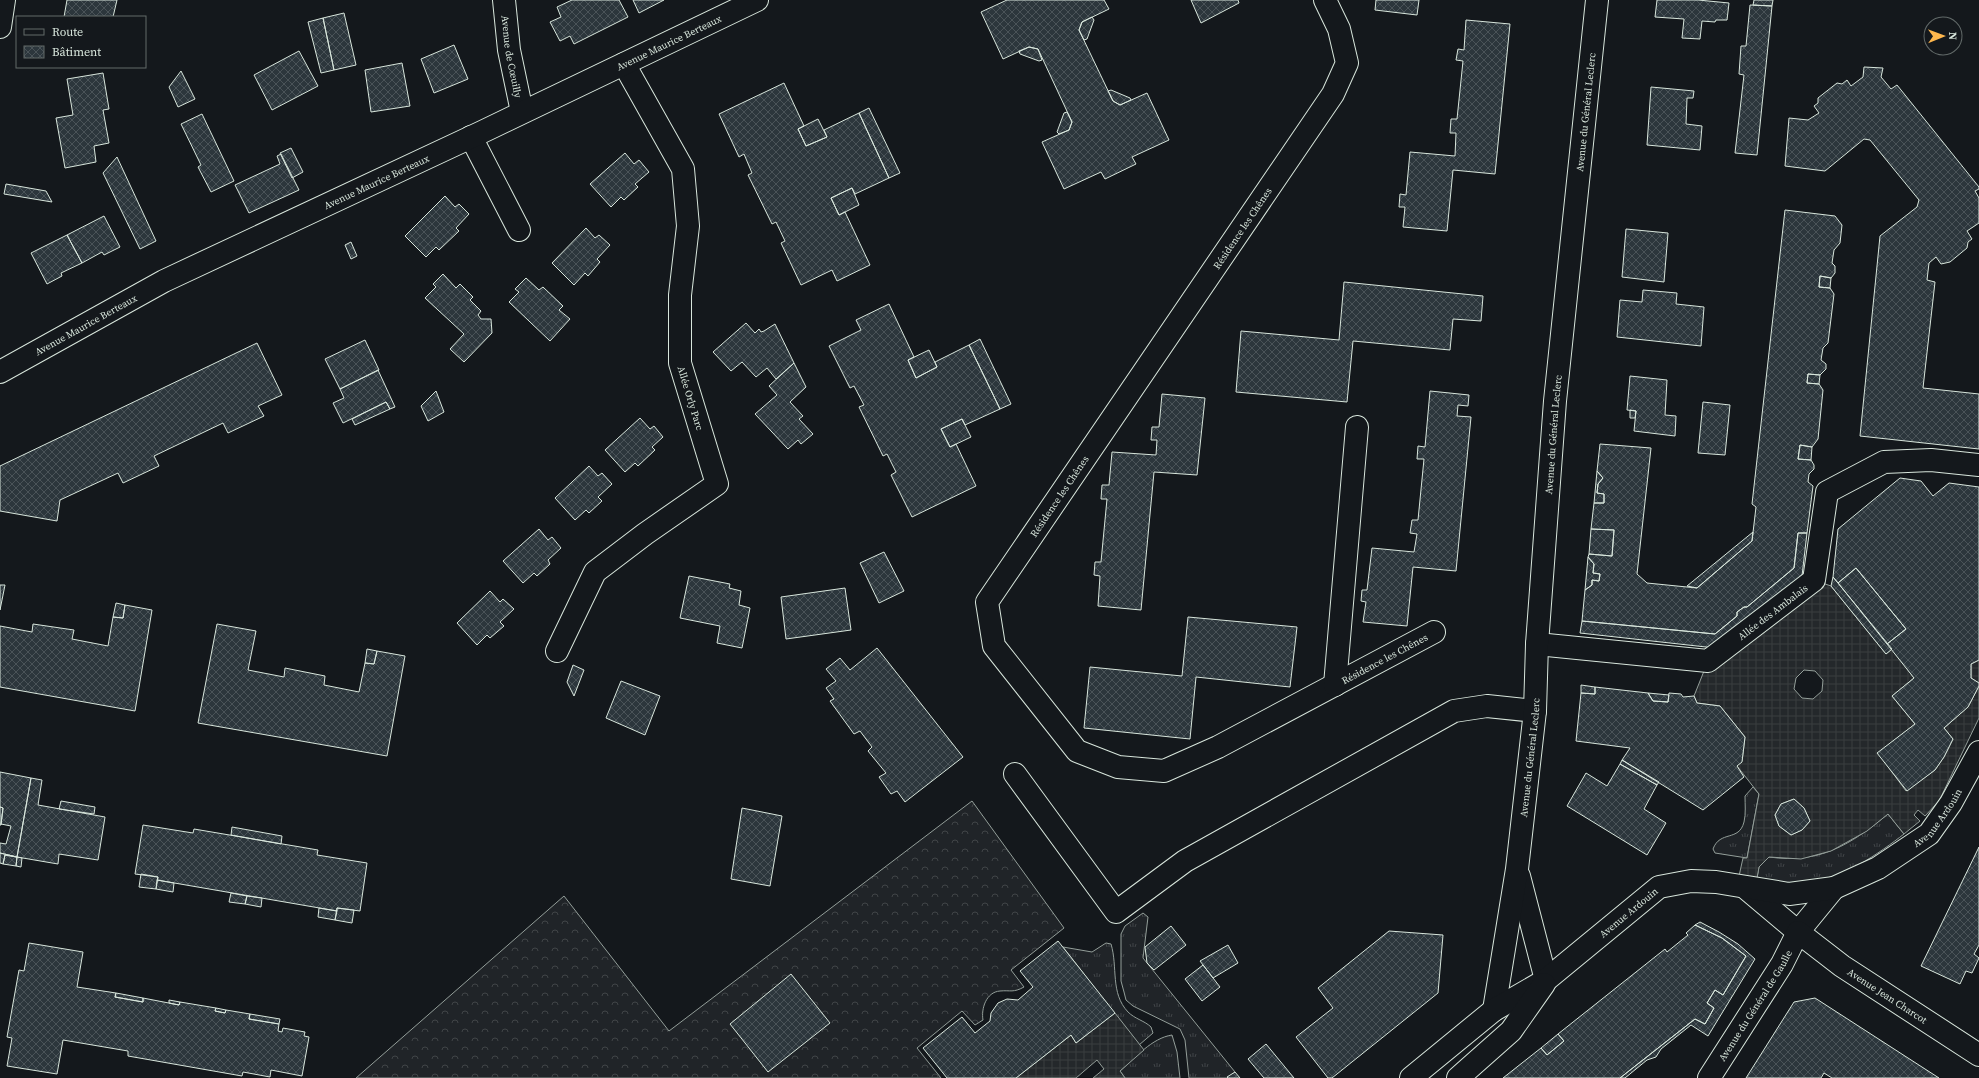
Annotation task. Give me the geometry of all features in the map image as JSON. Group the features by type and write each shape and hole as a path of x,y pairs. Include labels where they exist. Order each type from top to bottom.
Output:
{"street":[{"path":"0,27 4,0"},
{"name":"Avenue de Cœuilly","path":"504,0 509,50 522,112"},
{"name":"Avenue Maurice Berteaux","path":"0,372 164,281 471,137 757,0"},
{"name":"Résidence les Chênes","path":"1325,0 1339,29 1347,63 1333,94 988,602 994,646 1077,751 1118,767 1164,771 1218,747 1434,632"},
{"name":"Avenue du Général Leclerc","path":"1494,1010 1517,869 1535,711 1537,644 1555,401 1597,0"},
{"name":"Allée Orly Parc","path":"557,651 595,572 645,534 717,484 680,363 680,295 688,226 683,169 624,64"},
{"path":"471,137 519,230"},
{"name":"Résidence les Chênes","path":"1334,685 1357,427"},
{"name":"Allée des Ambalais","path":"1537,644 1708,661 1814,580 1827,492 1884,462 1931,460 1979,465"},
{"path":"1015,774 1116,912 1185,861 1454,711 1488,706 1535,711"},
{"name":"Avenue Ardouin","path":"1411,1078 1494,1010 1546,980 1659,887 1691,881 1716,882 1747,889 1789,894 1834,888 1878,868 1929,834 1951,803 1979,752"},
{"name":"Avenue du Général Leclerc","path":"1517,869 1546,980"},
{"name":"Avenue Ardouin","path":"1747,889 1798,932 1834,888"},
{"name":"Avenue Jean Charcot","path":"1798,932 1842,966 1979,1055"},
{"name":"Avenue du Général de Gaulle","path":"1709,1078 1782,964 1798,932"},
{"name":"Avenue Ardouin","path":"1458,1078 1511,1031 1546,980"}],"green space":[{"path":"1753,787 1759,794 1747,858 1715,853 1713,849 1716,843 1725,837 1738,832 1742,828 1745,816 1745,796"},
{"path":"972,801 1064,928 1011,970 1024,987 1014,991 1000,991 991,994 984,1006 983,1020 975,1025 962,1011 917,1048 941,1078 356,1078 564,896 669,1031"},
{"path":"1888,814 1904,834 1872,857 1846,872 1821,882 1809,884 1757,878 1759,867 1769,857 1804,858 1833,850 1861,835"},
{"path":"1143,913 1148,917 1143,958 1235,1072 1228,1078 1189,1078 1185,1040 1180,1029 1133,1006 1126,1000 1121,981 1121,934 1125,926"},
{"path":"1106,943 1111,944 1115,980 1122,1005 1128,1012 1151,1027 1153,1033 1139,1045 1063,947 1092,952"},
{"path":"1172,1035 1177,1052 1180,1078 1125,1078 1120,1071 1151,1044"}],"shaded area":[{"path":"1802,576 1831,586 1886,654 1892,649 1914,678 1892,696 1915,724 1878,753 1906,791 1935,770 1944,757 1953,739 1944,728 1968,707 1979,686 1979,718 1939,801 1925,816 1918,810 1914,815 1920,821 1904,834 1888,814 1867,831 1831,851 1801,859 1769,857 1759,867 1757,878 1739,876 1743,858 1747,858 1759,794 1737,766 1742,761 1745,737 1720,706 1697,703 1694,696 1708,661","holes":["1804,670 1815,671 1823,680 1822,691 1813,699 1802,698 1794,689 1796,678","1794,799 1804,808 1810,821 1802,830 1791,835 1779,826 1775,815 1781,804"]},
{"path":"1979,660 1979,683 1971,678 1971,664"},
{"path":"1115,1013 1144,1050 1120,1071 1125,1078 1093,1078 1104,1069 1097,1060 1076,1078 1016,1078 1071,1035 1076,1043"}],"building":[{"path":"67,0 117,0 113,16 64,16"},
{"path":"572,0 619,0 628,17 574,44 570,36 560,41 550,22 561,17 557,7"},
{"path":"633,0 664,0 639,13"},
{"path":"1007,0 1104,0 1109,9 1082,22 1079,30 1113,101 1120,105 1147,93 1169,140 1132,157 1136,164 1105,179 1101,172 1064,189 1042,142 1069,130 1072,122 1038,49 1029,47 1003,59 981,12"},
{"path":"1191,0 1238,0 1239,3 1201,23"},
{"path":"1376,0 1419,0 1417,15 1375,10"},
{"path":"1657,0 1698,0 1729,3 1727,20 1716,20 1715,22 1702,21 1700,39 1682,38 1684,19 1655,17"},
{"path":"1754,0 1773,0 1772,6 1753,5"},
{"path":"1750,5 1772,6 1757,155 1735,153 1744,75 1739,74 1741,46 1746,46"},
{"path":"344,13 356,65 334,70 323,18"},
{"path":"1092,17 1094,20 1087,39 1084,40 1079,30 1082,22"},
{"path":"323,18 334,70 321,73 308,22"},
{"path":"1466,20 1510,24 1495,174 1453,170 1447,231 1403,227 1405,207 1399,207 1400,194 1406,195 1410,152 1455,156 1456,133 1450,133 1451,119 1457,119 1463,61 1456,60 1458,49 1464,50"},
{"path":"454,45 468,79 434,93 421,59"},
{"path":"1029,47 1038,49 1042,60 1039,61 1020,54 1019,51"},
{"path":"299,51 318,86 272,110 254,75"},
{"path":"402,63 410,106 371,112 365,70"},
{"path":"1864,67 1883,68 1881,77 1891,89 1897,85 1979,187 1979,189 1975,191 1979,198 1979,223 1967,231 1972,239 1968,242 1967,248 1950,262 1941,264 1936,257 1929,263 1927,280 1935,282 1923,388 1979,394 1979,449 1860,436 1880,236 1917,207 1919,200 1870,140 1864,139 1825,171 1785,166 1789,118 1808,120 1819,113 1814,106 1818,103 1818,98 1837,83 1842,84 1847,80 1851,86 1863,77"},
{"path":"181,71 195,99 178,107 169,87"},
{"path":"103,73 109,109 103,110 109,143 94,146 96,162 65,168 56,118 73,115 67,79"},
{"path":"784,83 804,126 798,129 806,146 827,137 824,130 859,113 889,178 855,194 852,188 831,198 839,215 845,212 870,265 837,281 832,270 801,285 781,243 785,241 776,222 772,224 748,175 752,173 744,154 739,157 719,114"},
{"path":"1651,87 1694,91 1693,98 1687,98 1686,124 1702,126 1700,150 1647,145"},
{"path":"1111,90 1130,98 1131,100 1120,105 1113,101 1108,91"},
{"path":"869,108 900,173 889,178 859,113"},
{"path":"1067,112 1072,122 1069,130 1059,134 1057,132 1064,113"},
{"path":"202,114 234,181 211,192 198,167 201,165 181,124"},
{"path":"818,119 827,137 806,146 798,129"},
{"path":"291,148 303,172 292,178 280,153"},
{"path":"625,153 634,164 639,160 649,172 635,184 638,187 624,200 621,197 611,207 590,184"},
{"path":"281,154 299,190 249,213 235,185 280,164 277,156"},
{"path":"117,157 156,241 140,249 103,173"},
{"path":"6,184 46,191 52,202 4,194"},
{"path":"852,188 859,205 839,215 831,198"},
{"path":"445,196 455,207 459,204 469,214 456,228 459,231 439,250 436,247 426,257 405,236"},
{"path":"1785,210 1835,216 1842,225 1840,243 1834,250 1832,263 1835,266 1835,273 1831,278 1820,276 1819,287 1830,288 1834,294 1828,343 1823,348 1821,360 1826,364 1826,369 1820,375 1808,374 1807,383 1819,384 1823,390 1818,439 1812,447 1800,445 1798,459 1811,460 1814,465 1814,469 1809,474 1808,482 1813,486 1807,533 1798,533 1794,568 1747,607 1744,607 1737,612 1737,616 1715,634 1582,621 1585,590 1592,585 1592,580 1599,581 1600,574 1593,573 1594,564 1588,557 1589,554 1612,556 1614,530 1591,529 1594,503 1604,503 1604,494 1597,493 1598,484 1603,478 1597,471 1600,444 1651,448 1637,574 1647,583 1697,588 1752,541 1756,507 1752,504"},
{"path":"104,216 120,247 104,255 102,252 82,263 67,235"},
{"path":"586,228 595,238 599,235 610,245 597,259 600,262 588,276 585,273 574,285 552,263"},
{"path":"1626,229 1668,233 1664,282 1622,277"},
{"path":"67,235 82,263 61,273 62,276 47,284 31,253"},
{"path":"351,242 357,256 351,259 345,245"},
{"path":"443,274 456,288 460,284 473,297 470,300 481,311 478,315 481,319 491,319 492,333 464,362 450,349 464,334 425,298 436,287 433,284"},
{"path":"1820,276 1831,278 1830,288 1819,287"},
{"path":"526,278 539,290 543,287 563,306 559,310 570,319 550,341 509,302 519,292 515,289"},
{"path":"1344,282 1483,296 1481,321 1453,319 1450,350 1353,341 1347,402 1236,392 1241,331 1339,340"},
{"path":"1643,290 1677,293 1676,304 1704,307 1701,346 1617,337 1620,300 1642,302"},
{"path":"889,304 914,357 908,360 916,378 937,367 935,362 969,345 1000,409 965,425 962,419 941,429 950,447 956,444 976,486 912,517 891,475 896,472 887,454 883,456 859,407 864,405 854,386 850,388 829,346 861,330 856,320"},
{"path":"746,323 755,333 759,329 761,332 775,324 794,363 776,379 767,368 756,377 742,362 731,371 713,352"},
{"path":"980,339 1011,404 1000,409 969,345"},
{"path":"365,340 379,370 340,389 325,359"},
{"path":"257,343 282,395 258,406 264,416 228,433 223,423 154,456 159,466 123,483 118,473 60,500 57,521 0,511 0,466"},
{"path":"929,350 937,367 916,378 908,360"},
{"path":"794,363 806,387 790,402 803,416 799,419 813,434 801,444 798,440 788,449 755,414 777,395 769,386"},
{"path":"378,370 395,407 390,409 386,402 343,423 333,403 344,398 340,389"},
{"path":"1808,374 1820,375 1819,384 1807,383"},
{"path":"1630,376 1667,380 1665,415 1676,416 1675,436 1634,431 1636,411 1627,410"},
{"path":"436,391 444,412 428,421 421,406"},
{"path":"1430,391 1469,395 1468,406 1458,405 1457,416 1471,417 1456,571 1413,567 1407,626 1363,622 1366,602 1361,601 1362,590 1367,590 1372,548 1414,552 1417,534 1410,533 1412,520 1418,520 1424,459 1417,459 1418,446 1425,447"},
{"path":"1162,394 1205,398 1197,475 1154,472 1141,610 1098,606 1100,576 1094,575 1095,562 1101,562 1107,499 1101,499 1102,485 1109,485 1112,452 1156,455 1157,440 1151,440 1152,427 1159,427"},
{"path":"386,402 390,409 355,425 352,419"},
{"path":"1703,402 1730,405 1725,455 1698,453"},
{"path":"1630,410 1636,411 1635,418 1630,418"},
{"path":"640,418 650,429 654,426 663,437 652,447 655,450 638,466 635,463 625,472 605,450"},
{"path":"962,419 971,437 950,447 941,429"},
{"path":"1800,445 1812,447 1811,460 1798,459"},
{"path":"589,466 598,476 602,473 612,484 598,497 602,501 589,513 586,510 575,520 555,498"},
{"path":"1597,471 1603,478 1598,484 1597,493 1604,494 1604,503 1594,503"},
{"path":"1900,478 1921,481 1933,496 1949,483 1979,487 1979,660 1971,664 1971,678 1979,683 1979,686 1968,707 1944,728 1953,739 1944,757 1935,770 1907,791 1877,753 1915,724 1892,696 1914,678 1887,644 1906,629 1856,568 1838,583 1833,577 1838,529"},
{"path":"539,529 548,540 552,537 561,548 548,560 550,564 537,576 534,573 523,583 503,561"},
{"path":"1591,529 1614,530 1612,556 1589,554"},
{"path":"1753,532 1752,541 1697,588 1687,586"},
{"path":"1798,533 1807,533 1802,576 1715,648 1580,633 1582,621 1715,634 1737,616 1737,612 1744,607 1747,607 1794,568"},
{"path":"884,552 904,591 879,603 860,563"},
{"path":"1588,557 1594,564 1593,573 1600,574 1599,581 1592,580 1592,585 1585,590"},
{"path":"1856,568 1906,629 1887,644 1838,583"},
{"path":"689,576 730,584 729,588 741,591 739,605 750,608 742,648 717,643 720,626 680,618"},
{"path":"1833,577 1892,649 1886,654 1831,586"},
{"path":"0,585 5,585 0,610"},
{"path":"845,588 851,630 786,639 781,597"},
{"path":"490,591 500,602 503,599 514,609 500,622 504,626 490,638 487,635 477,645 457,623"},
{"path":"116,603 125,605 123,618 113,617"},
{"path":"125,605 152,610 135,711 0,687 0,626 32,632 33,624 74,630 72,639 108,646 113,617 123,618"},
{"path":"1188,617 1297,627 1290,687 1196,677 1190,739 1084,728 1090,667 1182,676"},
{"path":"217,624 256,631 248,670 284,677 285,668 325,676 324,685 359,692 365,663 374,664 377,651 405,656 387,756 198,723"},
{"path":"877,648 963,757 905,802 897,791 891,794 879,777 886,773 868,751 872,747 860,731 854,734 830,701 834,699 826,688 836,681 826,669 840,658 850,670"},
{"path":"367,649 377,651 374,664 365,663"},
{"path":"573,665 584,670 574,696 567,682"},
{"path":"621,681 660,696 645,735 606,718"},
{"path":"1581,685 1595,687 1595,694 1581,693"},
{"path":"1595,687 1648,693 1653,701 1668,702 1669,693 1681,694 1683,697 1694,696 1697,703 1720,706 1745,737 1742,762 1737,766 1744,777 1703,810 1622,760 1630,748 1576,741 1581,693 1595,694"},
{"path":"1648,693 1669,695 1668,702 1653,701"},
{"path":"1622,760 1659,782 1657,785 1620,764"},
{"path":"1620,764 1657,785 1644,809 1666,823 1647,855 1567,806 1586,773 1607,786"},
{"path":"0,772 31,778 17,857 0,853 0,843 6,844 11,826 1,824 3,808 0,807"},
{"path":"31,778 42,780 38,805 105,817 98,860 59,854 58,864 17,857"},
{"path":"1794,799 1804,808 1810,821 1802,830 1791,835 1779,826 1775,815 1781,804"},
{"path":"61,801 95,807 94,814 59,809"},
{"path":"0,807 3,808 1,825 0,825"},
{"path":"742,808 782,816 770,886 731,879"},
{"path":"143,825 193,833 194,829 318,850 317,855 367,863 360,911 337,908 337,911 157,880 158,877 135,874"},
{"path":"232,827 282,836 281,844 231,835"},
{"path":"1979,847 1979,945 1974,954 1979,958 1972,973 1966,971 1960,984 1921,966"},
{"path":"0,853 17,857 5,855 3,864 0,863"},
{"path":"5,855 17,857 16,866 3,864"},
{"path":"17,857 22,858 21,867 16,866"},
{"path":"141,874 158,877 156,889 139,887"},
{"path":"157,880 174,883 173,892 156,889"},
{"path":"231,893 247,896 245,904 229,902"},
{"path":"247,896 262,898 261,907 245,904"},
{"path":"319,908 337,911 335,920 318,917"},
{"path":"337,908 354,910 352,923 335,920"},
{"path":"1700,922 1738,944 1755,959 1708,1036 1691,1025 1661,1049 1656,1057 1647,1060 1625,1078 1620,1078 1695,1019 1705,1024 1714,1008 1707,1003 1715,990 1723,995 1746,956 1722,938 1695,925"},
{"path":"1695,925 1722,938 1746,956 1723,995 1715,990 1707,1003 1714,1008 1705,1024 1695,1019 1620,1078 1503,1078 1541,1048 1547,1055 1564,1041 1558,1034 1665,949 1667,952 1688,935 1686,933"},
{"path":"1171,926 1186,945 1154,970 1147,963 1145,947"},
{"path":"1389,931 1443,935 1438,993 1332,1078 1328,1078 1296,1037 1333,1008 1318,988"},
{"path":"1058,941 1115,1013 1076,1043 1071,1035 1016,1078 947,1078 923,1048 962,1017 975,1033 990,1021 991,1013 998,1003 1007,999 1018,1000 1033,987 1020,971"},
{"path":"29,943 83,952 77,987 116,993 115,997 143,1002 143,998 179,1005 180,1002 216,1008 215,1011 225,1013 226,1010 250,1014 249,1019 279,1024 278,1031 282,1032 283,1028 305,1032 304,1036 309,1037 302,1076 271,1070 270,1077 243,1072 242,1076 128,1056 128,1051 63,1040 57,1074 7,1066 12,1038 7,1037 19,970 24,971"},
{"path":"1228,945 1238,963 1213,978 1200,961"},
{"path":"1203,965 1220,987 1202,1001 1185,979"},
{"path":"791,974 830,1023 768,1072 730,1024"},
{"path":"116,993 143,998 143,1002 115,997"},
{"path":"1815,998 1939,1078 1832,1078 1824,1073 1821,1078 1746,1078 1794,1002"},
{"path":"169,1000 180,1002 179,1005 169,1003"},
{"path":"216,1008 226,1010 225,1013 215,1011"},
{"path":"250,1014 280,1019 279,1024 249,1019"},
{"path":"1558,1034 1564,1041 1547,1055 1541,1048"},
{"path":"1266,1044 1294,1078 1264,1078 1248,1059"},
{"path":"1235,1072 1240,1078 1227,1077"}]}
